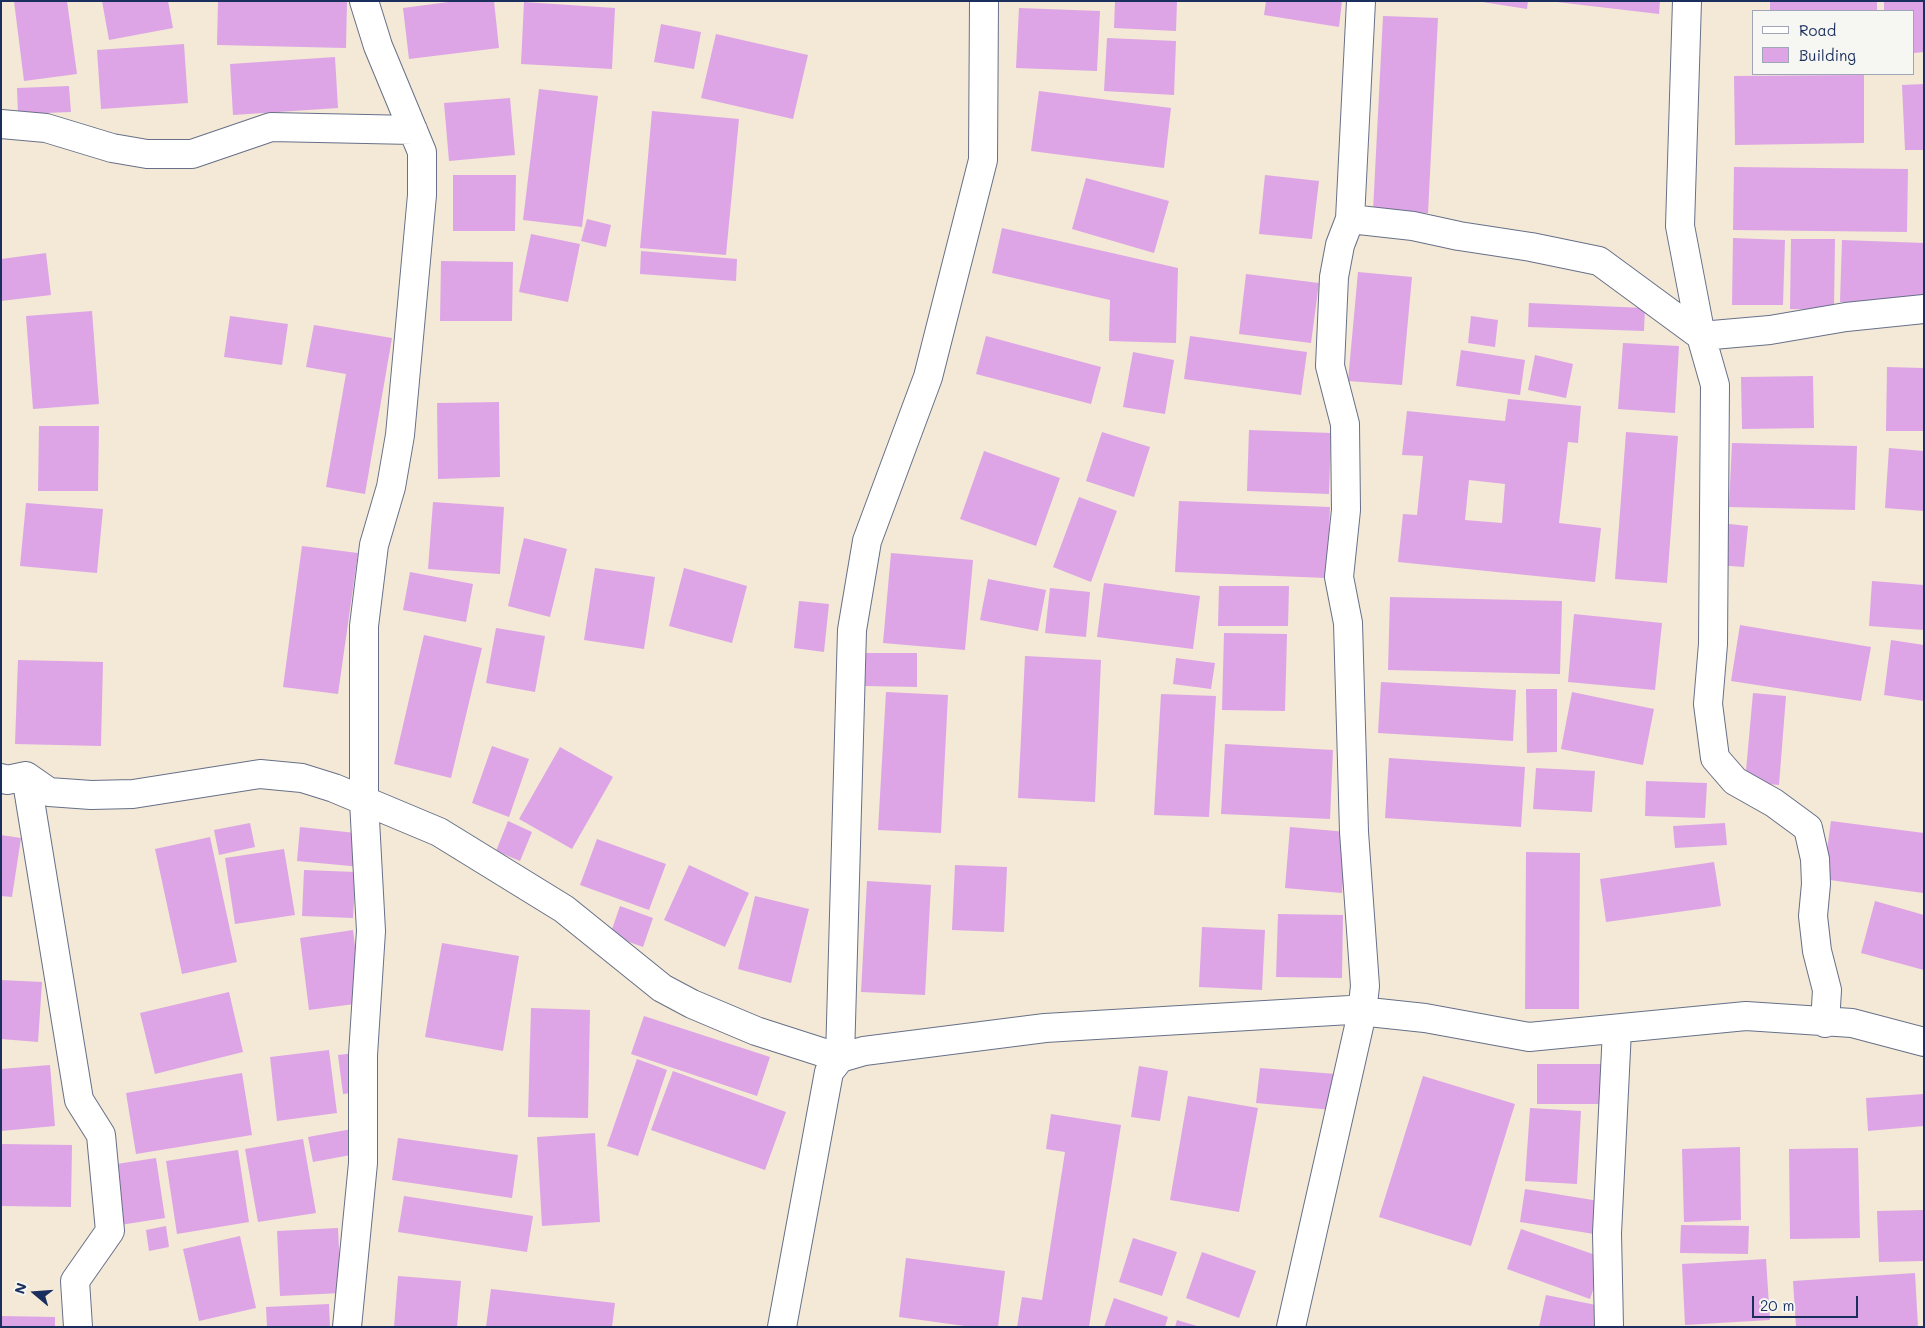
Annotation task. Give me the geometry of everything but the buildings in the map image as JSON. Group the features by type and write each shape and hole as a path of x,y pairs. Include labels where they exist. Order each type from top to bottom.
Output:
{"street":[{"path":"346,1327 363,1164 363,1055 371,931 364,801 364,626 374,545 391,487 400,435 422,195 422,152 378,46 364,1"},
{"path":"782,1327 829,1072 840,1058 852,630 867,541 928,378 983,160 984,1"},
{"path":"1291,1327 1362,1013 1365,977 1354,832 1348,623 1339,577 1346,510 1345,424 1330,366 1334,277 1340,245 1350,219 1361,1"},
{"path":"1687,1 1680,226 1701,336 1715,384 1713,644 1708,704 1715,758 1735,781 1774,803 1808,828 1814,859 1816,884 1813,916 1817,951 1827,990 1825,1023"},
{"path":"1,124 46,128 112,148 147,154 192,154 271,127 413,130"},
{"path":"1350,219 1413,226 1599,261 1701,336 1770,330 1846,317 1924,309"},
{"path":"14,777 49,792 92,795 132,794 260,774 302,778 334,788 439,832 564,909 662,988 692,1004 756,1031 840,1058 873,1050 1045,1028 1350,1010 1362,1013 1425,1018 1528,1037 1617,1030 1746,1016 1825,1023 1852,1023 1924,1042"},
{"path":"14,777 79,1100 101,1135 110,1231 75,1281 78,1327"},
{"path":"1609,1327 1607,1233 1617,1030"}]}
